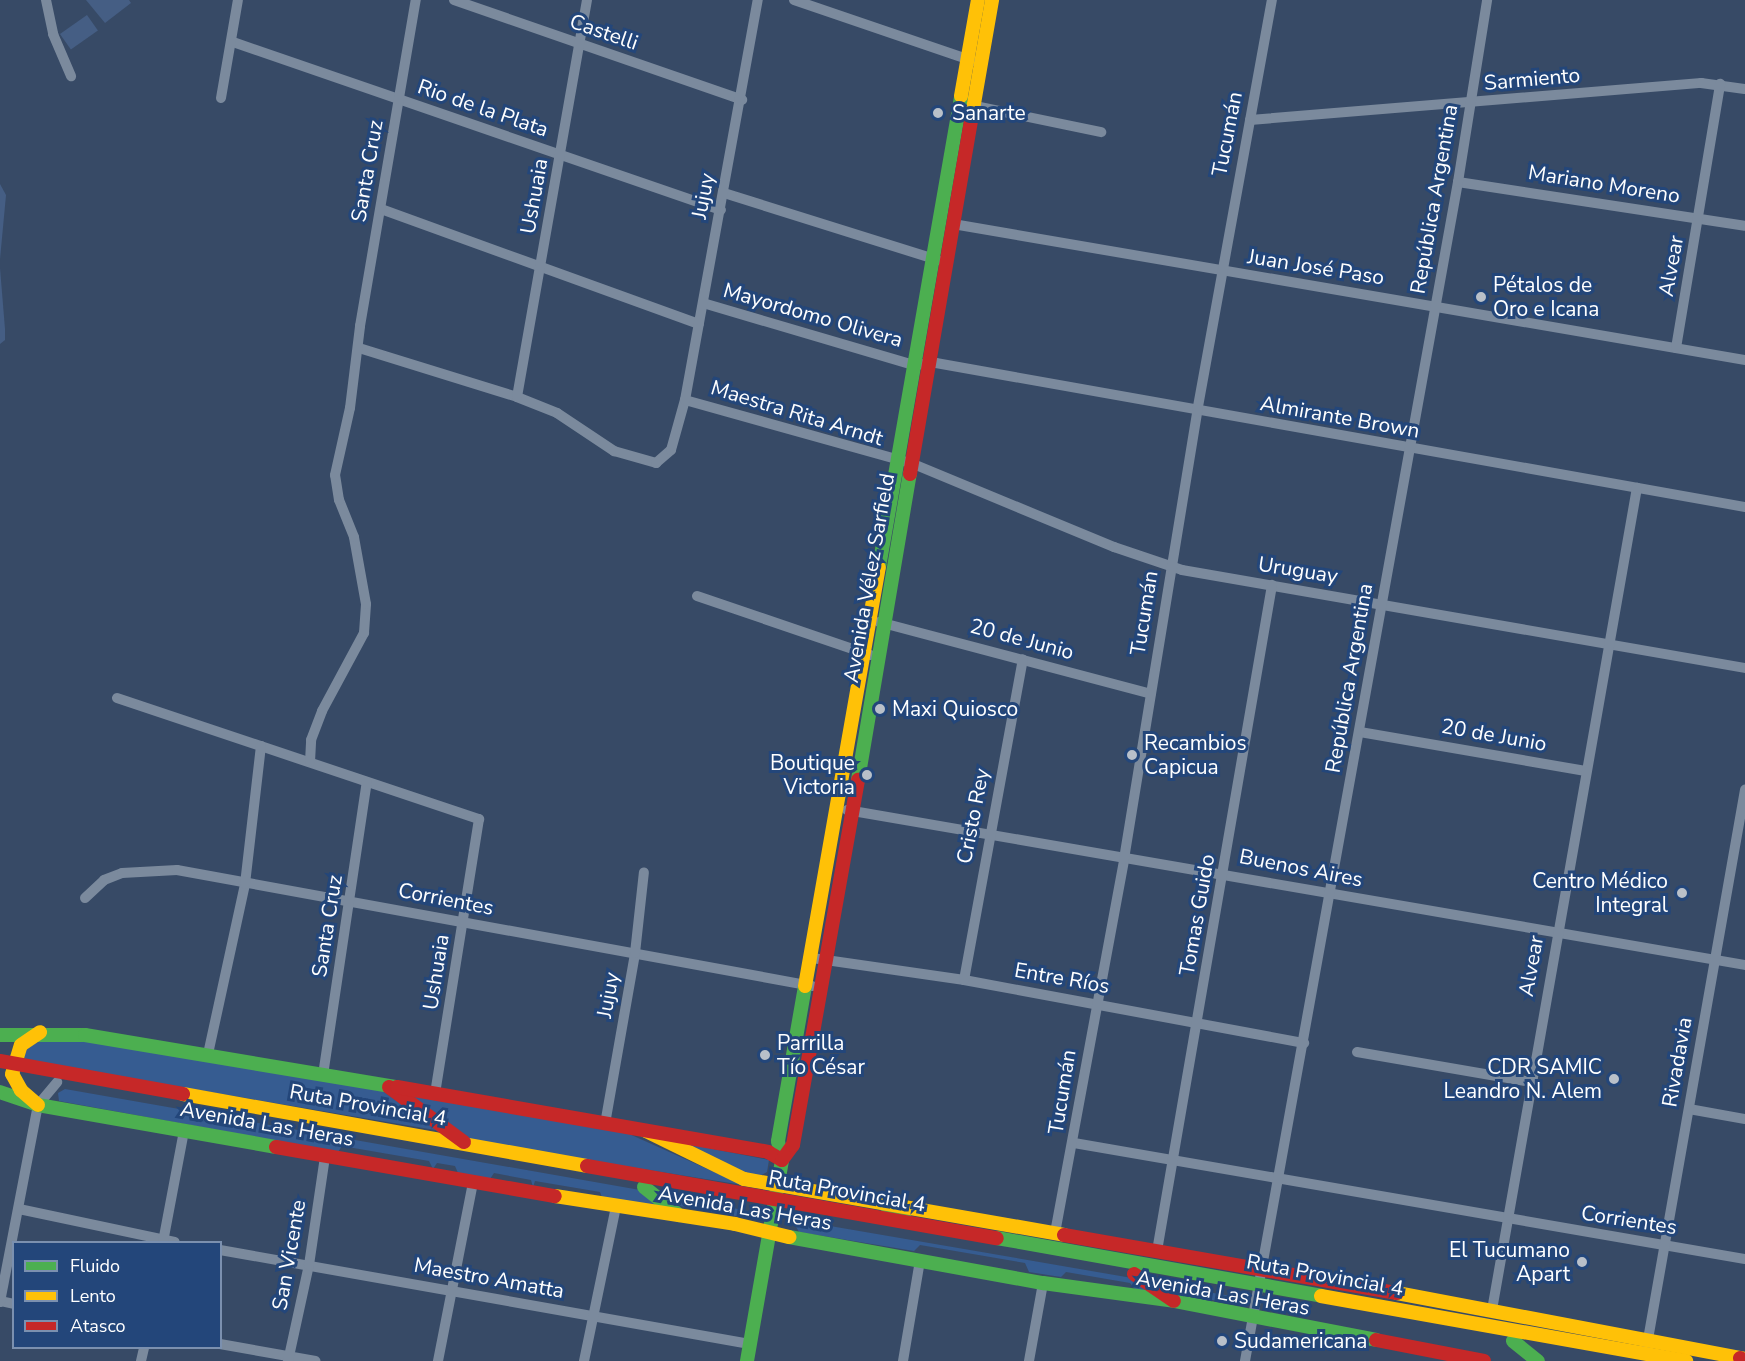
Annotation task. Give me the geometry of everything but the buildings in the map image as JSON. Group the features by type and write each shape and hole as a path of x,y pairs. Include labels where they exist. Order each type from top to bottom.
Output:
{"main road":[{"name":"Avenida Vélez Sarfield","path":"747,1361 782,1160 793,1145 815,986 812,958 844,810 876,622 911,463 975,106 978,0"},
{"name":"Avenida Vélez Sarfield","path":"876,622 896,462 931,258 975,62 992,0"},
{"name":"Avenida Vélez Sarfield","path":"815,986 827,960 844,810"},
{"path":"38,1105 21,1090 6,1068 21,1045 40,1032"},
{"path":"0,1035 40,1032 208,1054 768,1152 782,1160"},
{"name":"Ruta Provincial 4","path":"6,1068 57,1082 644,1187 911,1223 1622,1361"},
{"name":"Ruta Provincial 4","path":"6,1068 467,1144 1134,1274 1259,1291 1646,1352 1686,1361"},
{"path":"389,1087 467,1144"},
{"name":"Avenida Las Heras","path":"0,1092 38,1105 616,1207 735,1224 770,1234 1043,1283 1174,1301 1253,1319 1483,1361"},
{"name":"Avenida Las Heras","path":"646,1131 744,1179 1492,1310 1646,1352 1743,1359"},
{"path":"644,1187 679,1215"},
{"path":"881,1202 911,1223"},
{"path":"1134,1274 1174,1301"},
{"path":"1513,1341 1538,1361"}],"street":[{"path":"46,0 53,34 71,76"},
{"path":"221,98 233,42 238,0"},
{"name":"Santa Cruz","path":"310,762 311,740 322,711 364,633 366,604 354,537 339,500 335,475 359,348 416,0"},
{"name":"Castelli","path":"454,0 742,100"},
{"name":"Ushuaia","path":"517,397 542,267 587,0"},
{"name":"Jujuy","path":"685,400 742,100 758,0"},
{"path":"794,0 975,62"},
{"name":"Tucumán","path":"1055,1233 1074,1143 1096,1003 1124,859 1221,272 1272,0"},
{"name":"República Argentina","path":"1245,1361 1360,732 1408,449 1436,306 1487,0"},
{"name":"Rio de la Plata","path":"233,42 721,210"},
{"name":"Sarmiento","path":"1250,120 1720,84 1745,89"},
{"name":"Alvear","path":"1676,348 1720,84"},
{"path":"975,106 1101,132"},
{"name":"Mariano Moreno","path":"1458,182 1745,226"},
{"path":"724,194 946,262"},
{"name":"Mayordomo Olivera","path":"381,209 699,324"},
{"name":"Juan José Paso","path":"953,224 1221,272 1436,306 1745,360"},
{"name":"Mayordomo Olivera","path":"703,303 914,365"},
{"name":"Maestra Rita Arndt","path":"359,348 517,397 557,413 614,451 656,463 671,450 685,400 896,462"},
{"path":"914,365 929,362"},
{"name":"Almirante Brown","path":"929,362 1197,412 1745,507"},
{"name":"Uruguay","path":"896,462 911,463 1114,547 1171,566 1745,668"},
{"name":"Alvear","path":"1492,1310 1530,1082 1637,488"},
{"name":"Tomas Guido","path":"1157,1251 1175,1160 1272,585"},
{"path":"697,596 870,655"},
{"name":"20 de Junio","path":"876,622 1151,694"},
{"name":"Cristo Rey","path":"964,980 1023,659"},
{"path":"117,698 367,782"},
{"name":"20 de Junio","path":"1360,732 1586,771"},
{"path":"208,1054 245,884 261,746"},
{"name":"Santa Cruz","path":"323,1075 352,901 367,782"},
{"name":"Ushuaia","path":"367,782 479,819 435,1095"},
{"name":"Rivadavia","path":"1646,1352 1715,960 1739,858 1745,790"},
{"name":"Buenos Aires","path":"844,810 1124,859 1224,873 1331,894 1745,965"},
{"name":"Corrientes","path":"85,898 104,880 153,869 352,901 815,986"},
{"name":"Jujuy","path":"605,1124 635,953 644,872"},
{"name":"Entre Ríos","path":"812,958 964,980 1304,1043"},
{"path":"1357,1052 1530,1082"},
{"path":"13,1241 38,1105 57,1082"},
{"path":"1689,1109 1745,1119"},
{"path":"20,1209 164,1241 184,1131"},
{"name":"Corrientes","path":"1074,1143 1506,1220 1745,1259"},
{"name":"San Vicente","path":"288,1359 309,1265 325,1156"},
{"path":"438,1361 473,1182"},
{"path":"584,1361 616,1207"},
{"path":"0,1302 12,1246"},
{"name":"Maestro Amatta","path":"222,1250 750,1344"},
{"path":"903,1361 920,1261"},
{"path":"1029,1361 1043,1283"},
{"path":"222,1344 288,1359 315,1361"}],"shaded area":[{"path":"86,0 129,0 131,3 105,23"},
{"path":"87,15 98,31 71,49 60,34"},
{"path":"0,184 6,195 0,259"},
{"path":"0,268 5,340 0,344"},
{"path":"69,1038 381,1090 441,1131 21,1060 25,1049 44,1039"},
{"path":"65,1089 640,1190 665,1210 603,1200 600,1192 535,1181 533,1187 531,1180 494,1173 490,1179 458,1173 455,1166 437,1163 433,1169 429,1161 342,1146 338,1152 59,1101 58,1093"},
{"path":"412,1096 627,1133 743,1185 472,1142"},
{"path":"683,1143 769,1160 767,1172 760,1176 743,1173"},
{"path":"666,1195 748,1211 750,1215 747,1218 680,1206"},
{"path":"801,1221 1132,1278 1149,1290 1137,1292 1130,1283 1066,1272 1061,1277 1029,1272 1025,1263 920,1245 914,1251 799,1232 795,1225"},
{"path":"1160,1284 1243,1298 1245,1302 1241,1305 1173,1293"}],"traffic: fast":[{"path":"879,567 961,96"},
{"path":"858,780 910,474"},
{"path":"747,1361 782,1160 778,1141 805,986"},
{"path":"0,1035 85,1035 397,1087"},
{"path":"0,1092 38,1105 276,1147"},
{"path":"644,1187 679,1215"},
{"path":"881,1202 905,1219"},
{"path":"789,1237 1043,1283 1174,1301 1376,1340"},
{"path":"997,1238 1321,1296"},
{"path":"1513,1341 1538,1361"}],"traffic: slow":[{"path":"961,96 978,0"},
{"path":"972,115 992,0"},
{"path":"805,986 879,567"},
{"path":"38,1105 21,1090 12,1074 21,1045 40,1032"},
{"path":"183,1094 587,1166"},
{"path":"646,1131 744,1179 1064,1235"},
{"path":"555,1196 735,1224 789,1237"},
{"path":"1397,1293 1745,1359"},
{"path":"1321,1296 1686,1361"}],"traffic: jam":[{"path":"910,474 972,115"},
{"path":"782,1160 793,1145 858,780"},
{"path":"0,1061 183,1094"},
{"path":"389,1087 464,1142"},
{"path":"397,1087 768,1152 782,1160"},
{"path":"276,1147 555,1196"},
{"path":"587,1166 997,1238"},
{"path":"1064,1235 1397,1293"},
{"path":"1134,1274 1174,1301"},
{"path":"1376,1340 1484,1361"},
{"path":"1740,1358 1745,1361"}],"place":[{"name":"Sanarte","path":"938,113"},
{"name":"Pétalos de Oro e Icana","path":"1481,297"},
{"name":"Maxi Quiosco","path":"880,709"},
{"name":"Recambios Capicua","path":"1132,755"},
{"name":"Boutique Victoria","path":"867,775"},
{"name":"Centro Médico Integral","path":"1682,893"},
{"name":"Parrilla Tío César","path":"765,1055"},
{"name":"CDR SAMIC Leandro N. Alem","path":"1614,1079"},
{"name":"El Tucumano Apart","path":"1582,1262"},
{"name":"Sudamericana","path":"1222,1341"}]}
